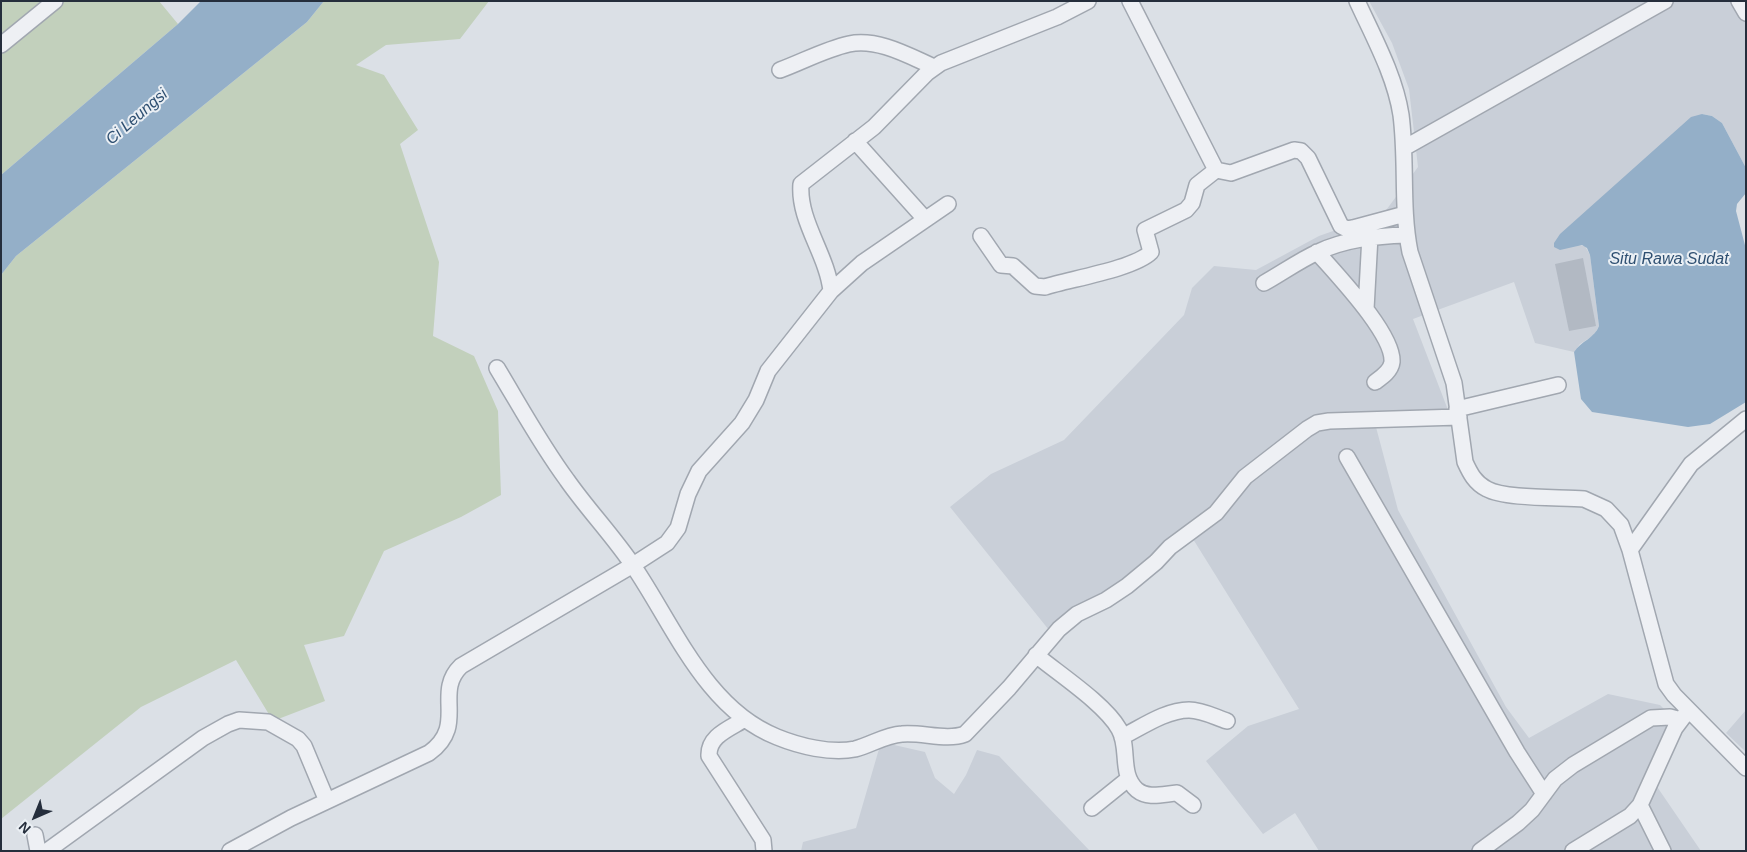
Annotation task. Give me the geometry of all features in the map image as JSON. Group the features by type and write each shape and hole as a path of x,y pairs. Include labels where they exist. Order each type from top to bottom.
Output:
{"street":[{"path":"1,45 55,1"},
{"path":"831,291 807,220 800,192 801,184 874,127 934,67 1057,17 1088,1"},
{"path":"1130,1 1216,170"},
{"path":"1357,1 1396,92 1404,148 1406,234 1410,252 1454,383 1465,462 1478,483 1487,490 1502,493 1584,499 1597,504 1614,515 1621,525 1630,550 1662,672 1685,715 1746,768"},
{"path":"1404,148 1665,1"},
{"path":"1739,1 1746,13"},
{"path":"780,70 850,44 868,43 891,49 934,67"},
{"path":"855,141 925,219"},
{"path":"981,236 1001,265 1014,266 1035,286 1045,286 1110,270 1146,257 1151,252 1151,246 1145,230 1186,210 1192,203 1197,185 1216,170 1231,173 1294,150 1301,151 1308,158 1341,226 1347,229 1354,228 1405,214"},
{"path":"230,851 438,747 448,732 451,683 461,666 667,543 674,536 691,486 699,471 742,423 756,400 768,371 831,291 862,263 948,204"},
{"path":"1264,284 1318,252 1370,236 1406,234"},
{"path":"1366,309 1370,236"},
{"path":"1318,252 1366,309 1381,331 1391,355 1390,369 1376,382"},
{"path":"497,368 548,454 633,565 702,674 718,694 745,719 779,738 802,745 839,750 855,749 889,736 902,734 961,736 970,731 1065,624 1077,614 1106,600 1127,586 1156,562 1170,547 1216,513 1245,477 1297,435 1317,423 1458,413 1558,385"},
{"path":"1630,550 1691,464 1746,419"},
{"path":"1347,457 1513,745 1544,794"},
{"path":"1036,655 1101,707 1119,729 1125,744 1128,779 1143,794 1152,796 1177,792 1194,805"},
{"path":"1122,737 1160,717 1189,710 1227,721"},
{"path":"1480,851 1518,823 1532,810 1564,771 1638,725 1655,717 1685,715"},
{"path":"1572,851 1630,816 1640,805 1675,728 1685,715"},
{"path":"745,719 714,739 709,748 709,756 763,840 764,851"},
{"path":"47,851 204,738 239,720 268,722 298,739 304,746 327,801"},
{"path":"1092,808 1128,779"},
{"path":"1640,805 1663,851"},
{"path":"35,835 38,851"}],"shaded area":[{"path":"1369,1 1746,1 1746,168 1722,123 1712,116 1702,114 1578,245 1585,246 1590,255 1599,326 1594,335 1580,344 1574,352 1535,343 1514,282 1413,319 1448,410 1410,418 1372,412 1398,510 1506,707 1529,738 1608,694 1660,705 1676,721 1661,738 1649,775 1701,851 1319,851 1295,813 1263,834 1206,761 1248,726 1299,709 1188,531 1053,635 950,507 991,474 1064,440 1184,315 1192,288 1214,266 1256,270 1319,236 1384,213 1418,167 1409,89 1392,43"},
{"path":"1746,710 1746,752 1726,733"},
{"path":"881,742 925,752 935,778 954,794 966,775 977,750 999,756 1090,851 801,851 803,842 856,828"}],"green space":[{"path":"1,1 159,1 178,24 1,175"},
{"path":"324,1 489,1 460,39 386,45 356,65 384,75 418,130 400,144 439,262 433,336 474,356 498,411 501,495 461,517 384,551 344,636 304,645 325,701 273,721 236,660 141,707 1,819 1,275 16,256 307,22"}],"water":[{"name":"Ci Leungsi","path":"201,1 324,1 307,22 16,256 1,275 1,175 178,24"},
{"name":"Situ Rawa Sudat","path":"1702,114 1712,116 1722,123 1746,168 1746,193 1737,204 1736,211 1746,249 1746,402 1710,424 1688,427 1592,412 1581,399 1574,352 1594,334 1599,326 1590,255 1587,248 1582,245 1560,250 1554,247 1554,243 1560,234 1691,117"}],"building":[{"path":"1583,258 1596,326 1569,331 1555,264"}]}
